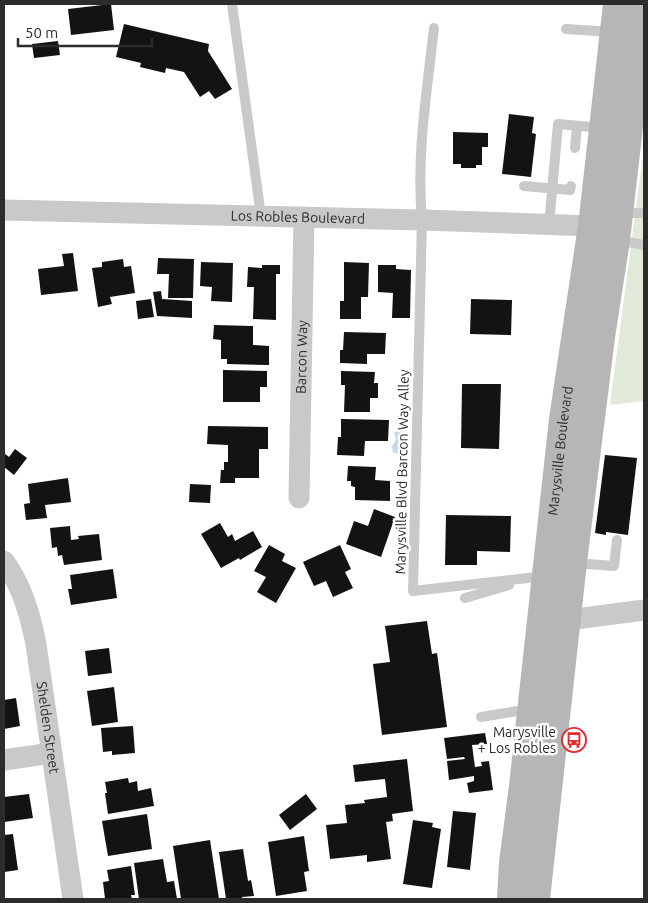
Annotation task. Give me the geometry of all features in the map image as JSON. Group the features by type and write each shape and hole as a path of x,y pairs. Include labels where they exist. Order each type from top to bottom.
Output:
{"main road":[{"name":"Marysville Boulevard","path":"536,899 573,562 600,346 630,33 617,4"},
{"name":"Marysville Boulevard","path":"510,899 564,419 611,224 604,128 630,33 643,4"}],"street":[{"name":"Los Robles Boulevard","path":"4,210 422,220 548,225 611,224"},
{"name":"Barcon Way","path":"299,498 304,217"},
{"name":"Shelden Street","path":"4,561 21,591 30,617 36,644 73,899"},
{"path":"540,624 644,610"},
{"path":"4,760 52,753"}],"lane":[{"path":"232,4 261,216"},
{"path":"422,220 419,194 422,138 434,28"},
{"path":"566,29 630,33"},
{"path":"548,225 558,124 604,128"},
{"path":"575,148 577,126"},
{"path":"524,186 570,190 571,186"},
{"name":"Marysville Blvd Barcon Way Alley","path":"422,220 412,591 546,579"},
{"path":"611,224 644,245"},
{"path":"573,562 614,566 617,540"},
{"path":"465,598 508,585 546,579"},
{"path":"481,717 531,709"}],"green space":[{"path":"644,147 644,401 610,405"}],"water":[{"path":"398,429 403,430 405,447 398,454 393,452 392,446 396,440 394,433"}],"building":[{"path":"111,4 114,30 71,35 68,9"},
{"path":"124,24 209,44 208,51 232,89 215,99 209,91 200,97 184,72 166,68 165,73 140,67 141,63 116,57"},
{"path":"58,41 60,55 34,58 32,44"},
{"path":"509,114 534,117 532,133 536,134 531,177 502,174"},
{"path":"453,132 488,133 488,147 482,147 482,165 476,165 476,168 461,168 461,164 453,164"},
{"path":"73,253 78,291 41,295 38,269 64,266 62,254"},
{"path":"158,258 194,259 193,298 168,298 169,274 157,274"},
{"path":"123,259 124,267 131,266 135,293 110,297 112,304 98,307 92,268 102,267 102,262"},
{"path":"201,262 233,263 232,302 211,301 212,287 200,286"},
{"path":"344,262 369,263 368,297 361,297 361,319 340,319 340,301 344,301"},
{"path":"262,265 280,265 280,274 276,274 276,320 253,319 254,287 247,287 248,267 262,268"},
{"path":"378,265 396,265 396,269 411,270 410,318 392,318 393,293 378,292"},
{"path":"161,291 162,299 192,301 192,318 157,316 153,292"},
{"path":"151,299 154,317 138,319 136,301"},
{"path":"471,299 512,300 511,335 470,334"},
{"path":"214,325 253,326 253,345 269,346 269,365 227,364 227,359 221,359 221,340 213,339"},
{"path":"344,332 386,333 385,354 367,354 367,364 340,363 340,350 343,350"},
{"path":"223,370 267,371 267,387 260,387 260,402 223,402"},
{"path":"341,371 375,372 374,383 378,383 378,398 370,398 370,412 344,412 345,385 341,385"},
{"path":"462,384 501,384 499,449 461,448"},
{"path":"341,419 389,420 388,441 365,441 364,456 337,455 338,437 341,437"},
{"path":"208,426 268,427 268,449 259,449 259,478 235,478 235,483 220,483 224,462 228,462 228,445 207,444"},
{"path":"15,449 27,458 14,475 4,467 4,453 9,457"},
{"path":"605,455 637,458 628,535 606,532 606,535 595,533"},
{"path":"348,466 376,467 375,480 390,481 390,501 355,500 355,487 351,486 351,481 347,481"},
{"path":"68,478 71,502 45,505 47,518 26,520 24,504 30,503 28,484"},
{"path":"190,484 211,485 210,503 189,502"},
{"path":"374,509 395,517 381,557 346,544 354,521 368,526"},
{"path":"446,515 511,516 510,552 477,551 477,565 445,565"},
{"path":"220,523 228,537 232,534 235,541 253,531 262,547 240,560 239,558 221,568 201,534"},
{"path":"70,526 71,540 79,539 78,536 99,534 102,560 64,565 62,555 58,556 57,547 52,548 50,528"},
{"path":"269,545 285,554 282,561 296,568 276,603 257,592 266,577 254,571"},
{"path":"340,545 351,569 345,572 353,588 333,597 326,581 314,586 303,562"},
{"path":"113,569 117,598 71,605 68,589 72,589 70,575"},
{"path":"427,621 432,654 437,653 447,727 382,735 373,664 390,662 385,626"},
{"path":"109,648 112,673 88,676 85,651"},
{"path":"114,687 118,722 92,726 87,691"},
{"path":"16,698 20,726 4,729 4,700"},
{"path":"133,726 135,753 112,755 112,751 103,752 101,728"},
{"path":"485,733 487,744 472,745 475,767 482,766 481,762 489,761 493,790 469,793 467,783 474,781 474,776 449,780 447,761 465,759 464,757 447,759 444,738"},
{"path":"407,759 413,811 392,814 393,821 386,822 391,859 367,862 367,855 330,859 326,825 347,823 345,805 365,803 364,800 387,797 385,779 355,782 353,765"},
{"path":"128,778 129,783 137,781 138,791 151,788 154,806 108,814 105,782"},
{"path":"29,794 33,818 4,822 4,797"},
{"path":"306,794 317,809 290,830 279,815"},
{"path":"453,811 476,813 470,870 447,867"},
{"path":"147,814 152,849 108,856 102,821"},
{"path":"413,820 433,823 432,827 441,829 432,888 403,884"},
{"path":"13,834 18,870 4,872 4,835"},
{"path":"304,836 309,871 304,872 307,891 276,896 268,842"},
{"path":"210,840 219,899 181,899 173,846"},
{"path":"243,849 248,881 251,880 254,896 242,897 242,899 226,899 219,852"},
{"path":"163,859 167,882 174,881 177,899 139,899 134,863"},
{"path":"131,866 135,895 131,895 132,899 105,899 103,882 109,881 107,870"}],"place":[{"name":"Marysville + Los Robles","path":"574,740"}]}
